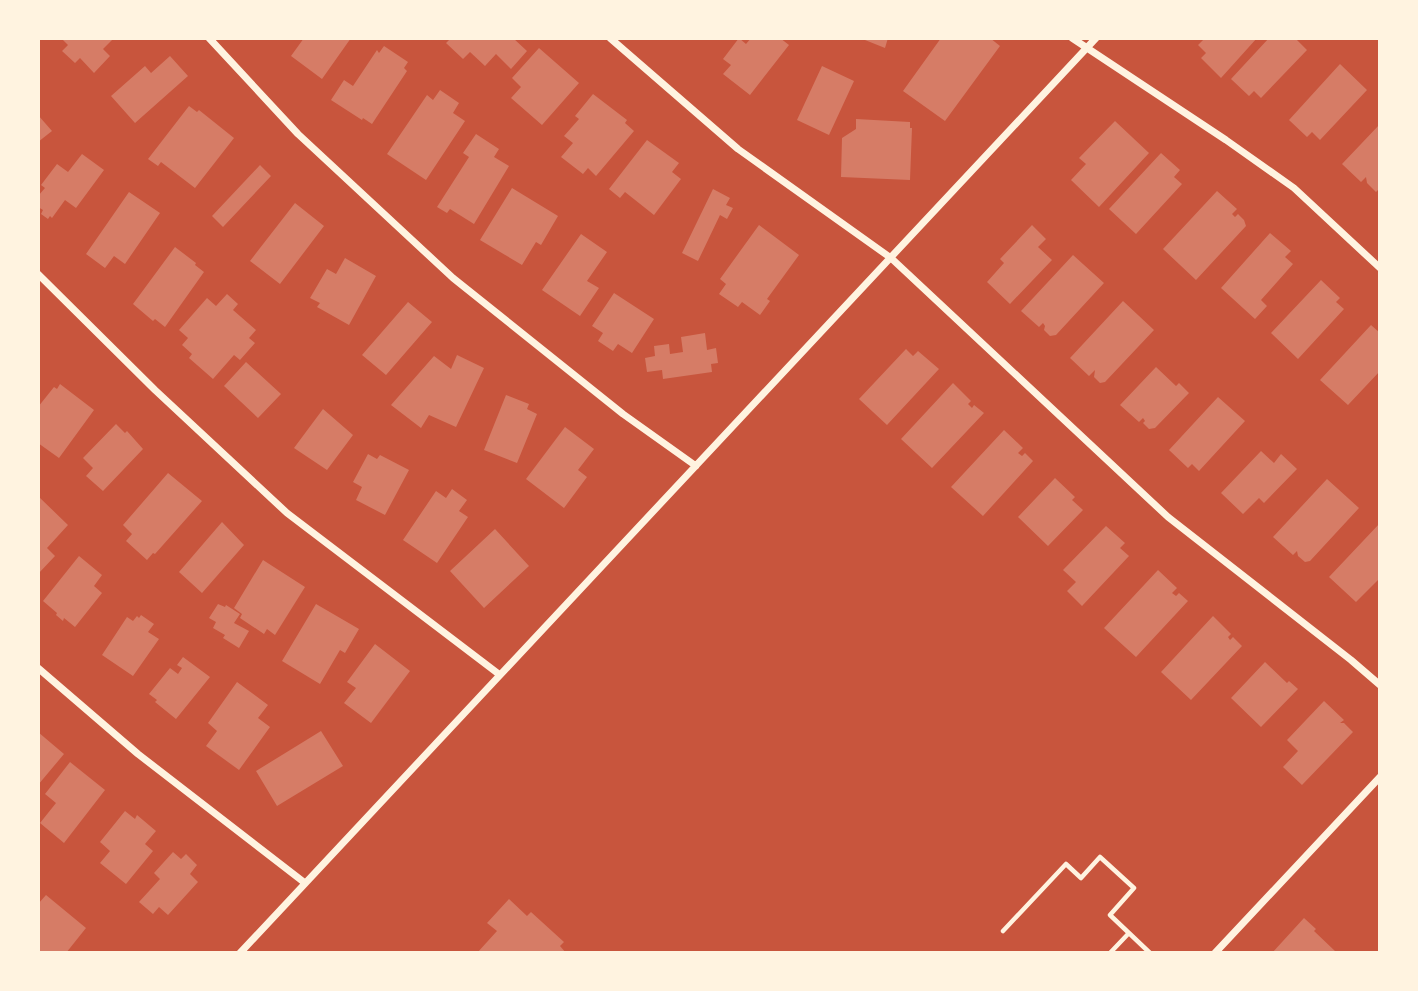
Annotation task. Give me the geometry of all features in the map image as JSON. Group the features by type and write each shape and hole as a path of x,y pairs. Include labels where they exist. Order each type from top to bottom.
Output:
{"street":[{"path":"209,38 298,134 453,278 623,414 696,466"},
{"path":"610,38 738,149 891,258 1168,517 1380,685"},
{"path":"1072,38 1294,188 1380,268"},
{"path":"240,953 1096,38"},
{"path":"38,274 155,390 287,513 500,675"},
{"path":"38,668 138,754 305,883"},
{"path":"1215,953 1380,777"}],"path":[{"path":"1003,931 1066,864 1081,878 1100,857 1134,888 1110,915 1150,953"},
{"path":"1110,953 1129,933"}],"building":[{"path":"61,38 114,38 103,49 110,56 94,73 80,58 75,63 62,51 68,45"},
{"path":"304,38 351,38 322,79 291,56"},
{"path":"451,38 513,38 527,51 511,69 496,54 485,66 470,52 463,59 446,43"},
{"path":"739,38 746,44 751,38 780,38 789,45 750,95 723,74 731,65 723,59"},
{"path":"860,38 888,38 885,48"},
{"path":"941,38 990,38 1000,46 945,121 903,91"},
{"path":"1205,38 1257,38 1221,78 1201,58 1206,53 1198,45"},
{"path":"1269,38 1295,38 1307,50 1261,98 1254,91 1249,96 1231,79"},
{"path":"384,46 408,62 404,68 407,71 372,124 331,100 344,80 353,86 377,50 379,53"},
{"path":"539,48 579,83 542,125 511,98 521,87 512,78"},
{"path":"170,56 188,76 135,123 111,96 145,66 151,73"},
{"path":"1340,64 1367,90 1320,140 1312,132 1307,137 1289,120"},
{"path":"822,66 854,81 829,135 797,120"},
{"path":"440,90 459,103 453,113 465,121 426,180 387,154 427,95 433,100"},
{"path":"593,94 627,120 625,123 634,131 596,176 588,168 583,174 561,157 573,143 564,136 579,119 575,116"},
{"path":"189,106 197,112 199,110 234,138 195,188 161,162 158,166 148,159"},
{"path":"38,115 52,131 38,142"},
{"path":"856,119 910,122 910,180 841,177 842,138 856,129"},
{"path":"1115,121 1149,153 1099,207 1071,180 1086,164 1079,158"},
{"path":"1380,124 1380,188 1376,192 1367,183 1366,177 1361,182 1342,164"},
{"path":"476,134 499,149 494,157 509,166 474,224 450,209 447,213 437,207 469,157 463,153"},
{"path":"647,140 679,163 672,172 681,179 654,215 625,192 620,198 609,189"},
{"path":"1161,153 1180,170 1174,177 1182,184 1136,234 1109,209"},
{"path":"82,154 104,170 76,208 65,200 52,218 50,216 48,219 41,214 43,210 38,207 38,196 45,188 41,185 57,164 68,172"},
{"path":"260,165 271,176 223,227 212,216"},
{"path":"512,188 558,216 541,245 536,242 522,265 480,240"},
{"path":"713,189 730,198 726,205 733,208 727,219 720,215 698,261 682,253"},
{"path":"1217,191 1237,209 1232,214 1235,217 1238,214 1246,226 1196,280 1163,249"},
{"path":"129,192 160,213 125,264 114,256 105,268 86,254"},
{"path":"295,203 324,226 280,284 250,261"},
{"path":"759,225 799,255 767,299 770,301 760,315 742,302 738,307 719,294 726,284 720,279"},
{"path":"1032,225 1046,239 1038,247 1052,260 1010,304 987,282 1004,263 1000,259"},
{"path":"1270,233 1291,251 1285,257 1293,264 1261,300 1267,306 1255,319 1221,288"},
{"path":"581,234 607,252 587,281 599,288 580,316 542,290"},
{"path":"175,247 204,272 165,327 155,319 153,321 133,304"},
{"path":"1073,255 1104,283 1056,335 1050,336 1044,330 1043,323 1039,327 1021,311"},
{"path":"345,258 376,276 349,325 317,307 320,303 310,298 327,269 336,274"},
{"path":"1321,280 1340,298 1336,302 1344,309 1298,359 1271,333"},
{"path":"614,293 654,319 632,353 618,344 613,351 598,341 603,333 592,326"},
{"path":"227,294 238,304 233,310 256,330 249,338 255,343 240,360 234,355 213,379 189,358 192,354 182,345 188,338 179,330 207,298 216,306"},
{"path":"1123,301 1154,330 1105,382 1100,383 1094,377 1095,370 1089,376 1070,358"},
{"path":"408,302 432,322 386,375 362,355"},
{"path":"1371,325 1380,333 1380,371 1348,405 1320,380"},
{"path":"705,333 707,350 716,348 718,363 711,364 712,372 663,379 662,370 647,372 645,358 655,356 654,346 669,344 670,354 683,352 681,337"},
{"path":"906,349 913,356 918,351 939,369 887,425 859,399"},
{"path":"457,355 484,368 456,427 429,415 421,428 391,405 434,356 451,369"},
{"path":"246,362 281,394 258,418 224,386"},
{"path":"1156,367 1176,386 1179,383 1189,393 1155,428 1149,429 1143,423 1143,418 1139,422 1120,405"},
{"path":"953,383 971,401 968,404 972,408 974,405 984,413 932,468 901,439"},
{"path":"60,384 94,410 59,458 38,443 38,407 54,387 57,389"},
{"path":"506,395 529,404 527,409 537,414 517,463 484,450"},
{"path":"1218,397 1245,421 1199,471 1192,464 1188,468 1169,450"},
{"path":"323,409 353,435 327,470 294,448"},
{"path":"116,424 125,433 127,431 143,449 103,491 86,476 93,468 83,458"},
{"path":"565,427 594,449 578,470 587,477 564,508 526,479"},
{"path":"1004,430 1023,448 1018,453 1022,456 1025,453 1033,461 983,516 951,487"},
{"path":"1261,451 1274,463 1281,454 1297,469 1264,503 1259,498 1243,514 1221,493"},
{"path":"368,454 377,459 380,455 409,470 385,515 356,500 362,487 353,482"},
{"path":"168,473 202,501 147,560 126,541 132,534 123,525"},
{"path":"1055,478 1075,497 1072,500 1083,510 1048,546 1018,517"},
{"path":"1327,479 1359,508 1310,561 1305,562 1298,556 1297,551 1293,555 1273,537"},
{"path":"452,489 467,500 459,511 468,517 437,563 403,540 436,491 446,498"},
{"path":"38,496 68,525 47,548 55,556 38,574"},
{"path":"222,522 244,545 202,593 179,572"},
{"path":"1380,523 1380,578 1356,602 1329,577"},
{"path":"1106,526 1125,543 1120,548 1129,556 1082,606 1067,591 1076,582 1063,570"},
{"path":"495,529 529,566 484,608 450,571"},
{"path":"79,556 102,575 94,586 102,593 75,627 64,618 63,621 43,601"},
{"path":"263,560 305,587 275,635 267,629 264,634 240,618 242,614 234,608"},
{"path":"1158,570 1177,588 1172,593 1176,596 1179,593 1188,601 1136,657 1104,628"},
{"path":"218,604 225,607 226,605 240,614 234,623 249,631 239,648 213,628 216,622 209,618"},
{"path":"316,604 359,629 345,653 340,650 320,684 282,661"},
{"path":"141,615 154,624 148,632 159,639 133,676 102,655 127,617 133,621"},
{"path":"1213,616 1231,634 1228,637 1230,640 1233,637 1242,646 1191,700 1161,672"},
{"path":"375,644 410,671 371,723 344,703 356,688 347,682"},
{"path":"183,657 210,677 176,719 149,694 170,668 178,674 182,668 177,665"},
{"path":"1265,662 1287,683 1289,681 1298,689 1261,727 1231,698"},
{"path":"237,682 268,705 258,718 270,727 239,770 206,746 217,731 208,723"},
{"path":"1324,701 1344,720 1340,723 1344,723 1353,732 1302,785 1283,767 1298,751 1287,740"},
{"path":"321,731 343,766 277,806 256,771"},
{"path":"38,732 64,754 38,785"},
{"path":"70,762 105,790 64,843 40,823 56,803 45,794"},
{"path":"125,811 135,819 137,815 156,831 145,844 153,851 126,884 100,863 110,851 100,842"},
{"path":"173,852 181,859 186,854 197,865 190,874 198,882 168,915 159,907 153,914 139,902 160,879 154,873"},
{"path":"46,895 86,928 66,953 38,953 38,904"},
{"path":"509,899 527,916 531,912 564,942 560,946 566,953 477,953 497,931 487,923"},
{"path":"1304,918 1335,951 1272,953"}]}
